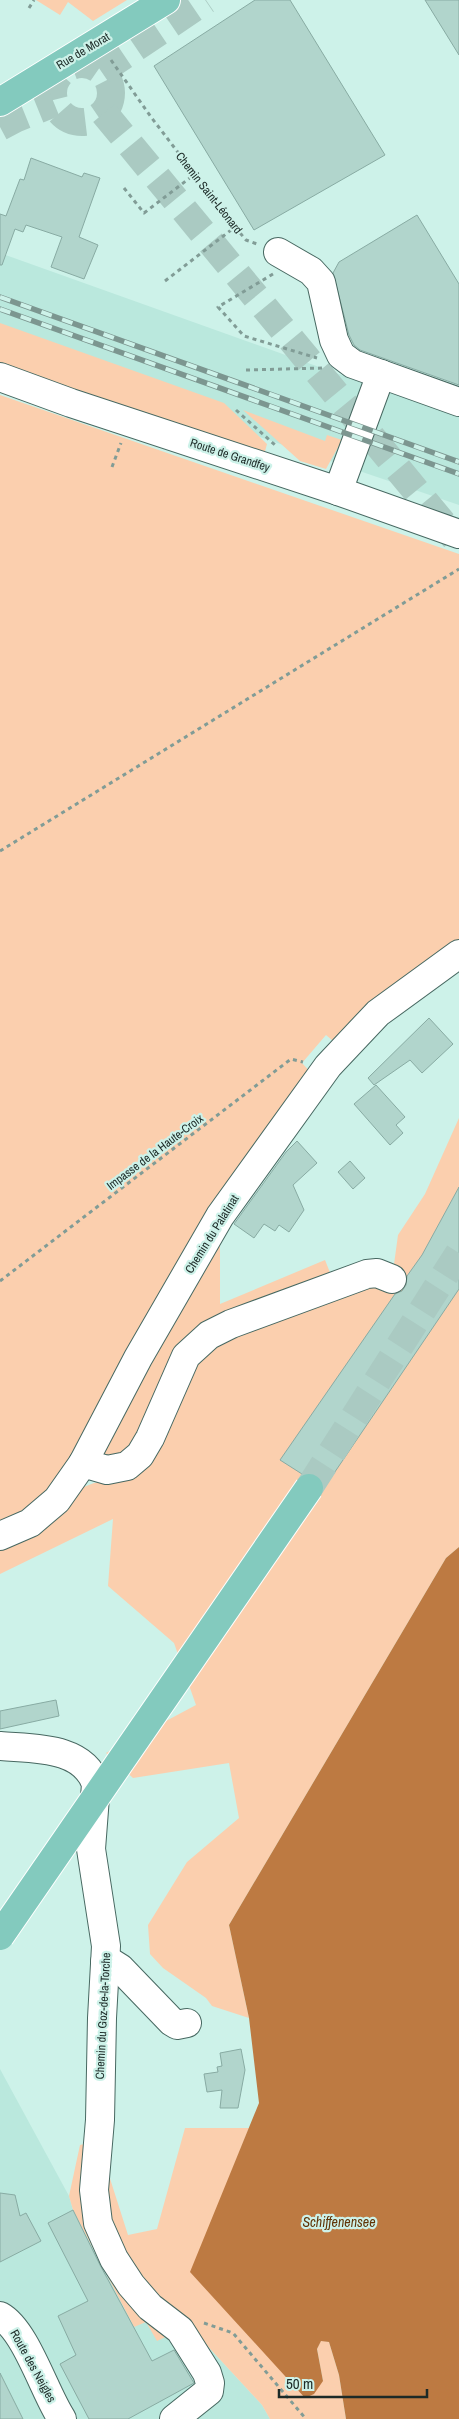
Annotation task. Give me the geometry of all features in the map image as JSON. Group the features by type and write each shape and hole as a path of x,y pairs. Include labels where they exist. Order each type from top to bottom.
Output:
{"main road":[{"name":"Rue de Morat","path":"0,102 166,0"},
{"path":"0,1936 309,1488"}],"street":[{"path":"286,257 310,270 321,282 334,340 342,355 353,364 459,402"},
{"path":"338,490 381,374"},
{"name":"Route de Grandfey","path":"0,377 71,403 338,490 459,534"},
{"name":"Chemin du Palatinat","path":"0,1536 30,1524 57,1500 83,1463 138,1358 220,1216 328,1066 378,1013 459,954"},
{"path":"83,1463 107,1470 127,1466 140,1456 150,1438 186,1356 209,1335 231,1324 367,1274 377,1273 392,1279"},
{"name":"Chemin du Goz-de-la-Torche","path":"0,1746 48,1751 72,1756 84,1764 93,1774 96,1795 91,1830 91,1849 106,1932 100,2120 94,2190 98,2223 114,2259 131,2285 150,2307 180,2330 207,2373 210,2382 209,2391 174,2419"},
{"path":"105,1962 112,1963 120,1968 172,2022 177,2025 187,2022"},
{"name":"Route des Neigles","path":"0,2316 8,2321 22,2341 62,2419"}],"path":[{"path":"29,8 34,0"},
{"name":"Chemin Saint-Léonard","path":"108,56 246,240 286,257"},
{"path":"124,188 144,213 195,174"},
{"path":"165,281 235,227"},
{"path":"286,257 218,307 244,336 318,358 326,367"},
{"path":"246,370 308,368"},
{"path":"236,410 277,447"},
{"path":"0,851 459,569"},
{"name":"Impasse de la Haute-Croix","path":"0,1281 291,1060 328,1066"},
{"path":"223,2328 233,2333 306,2419"}],"shaded area":[{"path":"36,0 127,0 93,21 68,2 60,15"},
{"path":"0,253 459,417 459,505 0,348"},
{"path":"0,323 224,403 267,444 264,455 0,363"},
{"path":"0,395 459,554 459,945 339,1046 326,1035 302,1063 314,1076 76,1490 94,1483 114,1480 190,1366 211,1344 392,1279 398,1235 425,1194 459,1118 459,1547 446,1558 229,1925 249,2018 212,2006 206,1998 163,1968 150,1954 148,1925 187,1862 239,1818 229,1763 133,1778 106,1753 196,1705 174,1643 108,1586 113,1519 0,1574"},
{"path":"243,410 325,441 327,435 342,440 326,469 300,461"},
{"path":"220,1235 220,1304 325,1260 333,1280 230,1317 134,1450 103,1458 99,1449"},
{"path":"0,2069 69,2196 73,2210 134,2326 146,2322 189,2326 262,2405 270,2419 0,2419"},
{"path":"185,2128 249,2128 191,2272 323,2381 317,2349 321,2340 329,2342 339,2375 346,2419 270,2419 262,2405 189,2326 157,2341 146,2322 134,2327 73,2210 69,2196 80,2145 98,2141 128,2235 157,2229"}],"water":[{"name":"Schiffenensee","path":"459,1547 459,2419 346,2419 339,2375 329,2342 321,2341 317,2349 323,2381 314,2394 305,2398 190,2272 259,2103 249,2018 229,1925 446,1558"}],"building":[{"path":"255,0 290,0 385,155 254,230 154,66"},
{"path":"425,0 459,0 459,55"},
{"path":"31,158 82,177 84,173 100,178 79,237 98,245 84,279 51,267 62,237 26,225 23,232 15,229 2,265 0,265 0,214 6,216 20,179 24,180"},
{"path":"417,215 459,284 459,385 360,350 354,345 349,335 333,273 339,262"},
{"path":"429,1018 453,1044 422,1073 410,1060 374,1085 368,1078"},
{"path":"376,1085 405,1117 396,1125 403,1133 390,1145 354,1104"},
{"path":"297,1141 317,1163 293,1185 304,1210 289,1232 279,1225 275,1231 264,1224 254,1238 234,1224 286,1152"},
{"path":"350,1161 365,1178 353,1189 338,1172"},
{"path":"459,1187 459,1289 324,1488 323,1481 317,1475 310,1472 302,1474 280,1460 395,1294 402,1291 406,1285 407,1276 422,1255"},
{"path":"56,1700 59,1716 0,1729 0,1711"},
{"path":"241,2049 245,2070 238,2108 220,2108 222,2090 207,2092 204,2074 218,2072 217,2067 222,2066 220,2053"},
{"path":"0,2193 15,2195 20,2216 26,2213 41,2241 0,2262"},
{"path":"73,2210 100,2265 152,2361 174,2350 194,2383 128,2419 89,2419 60,2364 76,2355 58,2316 88,2301 48,2223"},
{"path":"0,2373 23,2419 0,2419"}],"tunnel":[{"path":"101,71 206,0"},
{"path":"76,64 88,64 103,72 111,87 111,93 111,99 103,114 88,122 76,122 61,114 53,99 53,87 61,72 76,64"},
{"path":"0,127 54,103"},
{"path":"104,113 455,538"},
{"path":"309,1488 459,1253"}],"railway":[{"path":"0,297 459,462"},
{"path":"0,309 459,474"}]}
